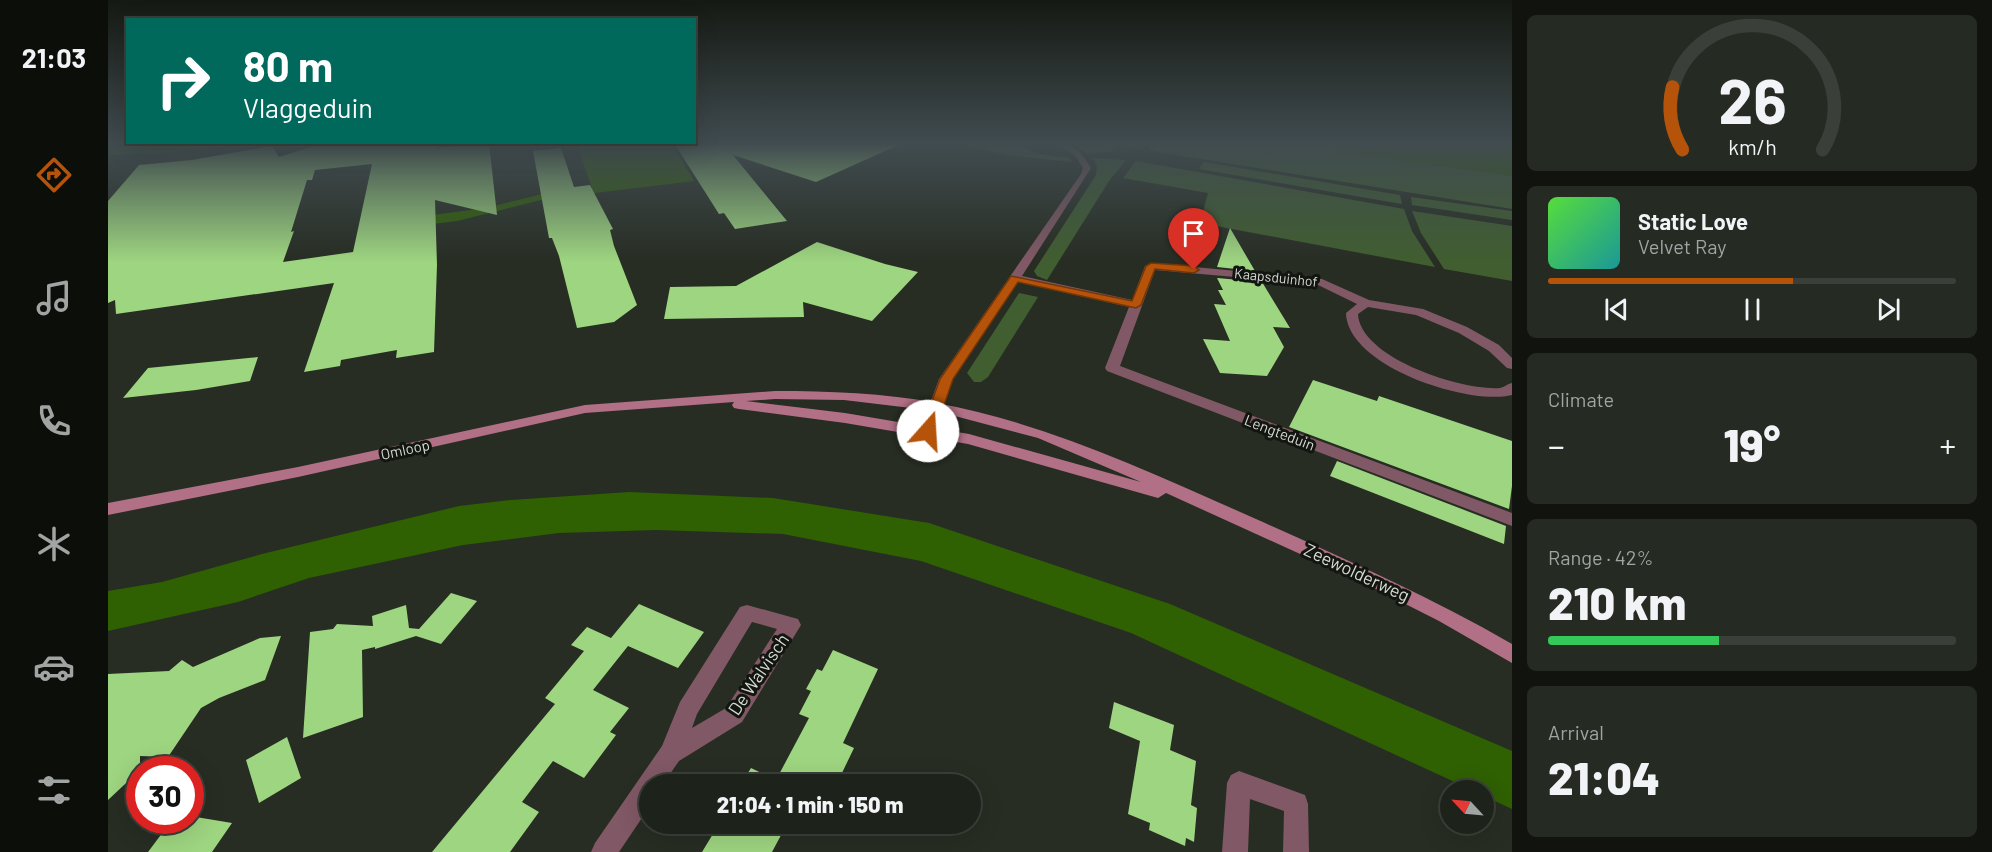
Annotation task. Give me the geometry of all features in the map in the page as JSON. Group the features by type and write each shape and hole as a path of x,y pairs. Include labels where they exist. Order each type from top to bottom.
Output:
{"main road":[{"name":"Omloop","path":"108,509 309,470 585,409 776,395 844,396 937,407"},
{"name":"Omloop","path":"704,402 845,417 928,431"},
{"name":"Zeewolderweg","path":"937,407 1043,435 1112,462 1373,579 1446,615 1512,654"},
{"name":"Zeewolderweg","path":"928,431 1042,458 1109,479 1196,501"}],"street":[{"path":"928,431 946,379 1079,183"},
{"name":"Kaapsduinhof","path":"1136,305 1151,266 1303,278 1332,286 1366,303 1410,310 1463,330 1494,348 1512,365"},
{"path":"1015,278 1136,305"},
{"path":"1366,303 1352,313 1352,325 1362,339 1399,366 1433,382 1472,391 1507,392 1512,387"},
{"name":"Lengteduin","path":"1136,305 1112,368 1512,520"},
{"name":"De Walvisch","path":"657,774 671,753 688,709 747,613 791,625 734,715 671,753"},
{"path":"1235,852 1239,783 1296,804 1296,852"},
{"name":"De Walvisch","path":"604,852 639,801"}],"shaded area":[{"path":"590,183 679,183 545,199 457,221 367,232 370,223 486,208 542,194 592,188"},
{"path":"1091,183 1108,183 1047,280 1037,276 1034,271"},
{"path":"1150,183 1257,183 1404,209 1412,231 1435,267 1200,223 1208,193"},
{"path":"1279,183 1327,183 1400,195 1402,204"},
{"path":"1350,183 1512,183 1512,209"},
{"path":"1411,197 1512,211 1512,220 1412,205"},
{"path":"1412,211 1512,226 1512,281 1444,269 1421,233"},
{"path":"1019,293 1038,297 988,377 981,382 974,382 967,373"},
{"path":"629,492 773,498 929,523 1170,604 1512,751 1512,809 1494,801 1494,780 1450,780 1131,633 921,561 783,534 656,530 559,533 463,545 309,578 238,602 108,631 108,591 162,582 262,554 459,506"}],"building":[{"path":"124,183 306,183 291,232 294,231 283,262 353,252 368,183 493,183 497,215 435,200 437,265 434,352 396,358 397,350 341,360 340,366 304,372 334,283 116,314 115,300 108,303 108,201"},
{"path":"539,183 573,183 574,187 590,185 613,229 610,230 614,246 637,305 614,322 577,328 559,256 552,238 549,238"},
{"path":"699,183 756,183 787,221 735,229 724,213 719,214"},
{"path":"1230,228 1255,271 1217,267"},
{"path":"817,242 918,272 872,321 803,302 804,317 664,319 670,287 736,286"},
{"path":"1217,278 1262,282 1290,328 1273,327 1284,347 1267,376 1220,373 1203,339 1230,341 1214,304 1226,305 1218,290 1223,290"},
{"path":"258,357 250,381 123,398 148,368"},
{"path":"1313,380 1377,401 1379,396 1512,441 1512,486 1509,509 1289,427"},
{"path":"1337,461 1506,526 1504,544 1330,476"},
{"path":"451,593 477,601 441,644 416,636 375,649 375,647 362,650 363,717 303,738 310,632 333,629 337,624 373,626 372,616 406,605 409,628 419,629"},
{"path":"639,604 704,632 678,668 628,646 593,690 629,708 610,732 616,735 584,778 553,761 522,802 539,812 510,852 432,852 555,704 545,698 584,651 571,645 587,627 611,638"},
{"path":"281,636 265,680 219,698 201,708 169,756 126,756 126,783 108,800 108,674 169,671 182,660 193,667 260,638"},
{"path":"833,650 878,669 843,743 854,748 841,774 779,774 809,718 799,714 811,691 806,689 817,669 822,671"},
{"path":"1114,702 1174,725 1170,750 1196,761 1191,805 1197,808 1194,842 1186,838 1185,846 1149,830 1150,823 1128,814 1140,741 1109,728"},
{"path":"287,737 301,778 259,803 246,760"},
{"path":"751,768 764,774 747,774"},
{"path":"204,818 232,823 212,852 148,852 162,834 204,834"},
{"path":"713,834 782,834 772,852 702,852"}],"route":[{"path":"928,431 946,379 961,361 1015,278 1136,305 1151,266 1194,270"}]}
